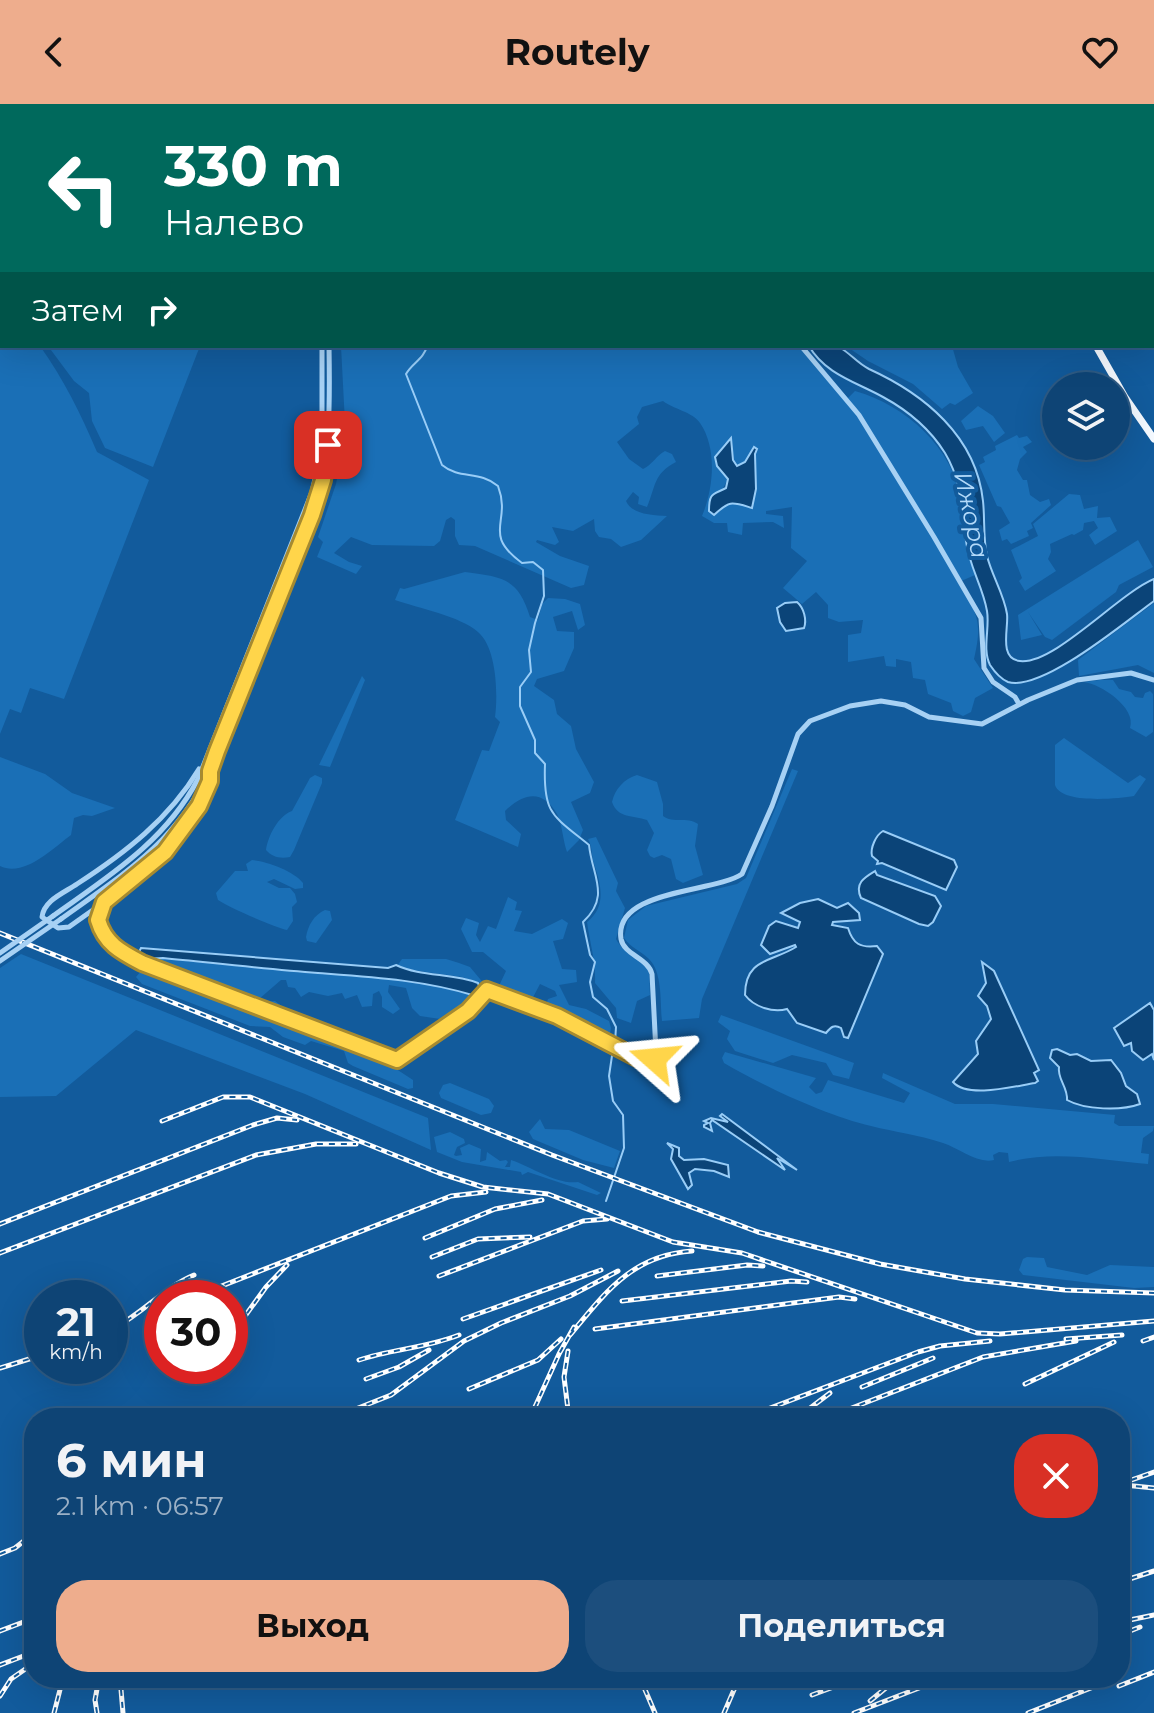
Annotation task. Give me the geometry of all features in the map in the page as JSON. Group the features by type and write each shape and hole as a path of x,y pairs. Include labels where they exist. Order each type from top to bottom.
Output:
{"main road":[{"path":"1097,348 1154,439"}],"street":[{"path":"0,953 125,865 159,836 184,804 207,759 312,492 322,448 322,348"},
{"path":"0,961 154,850 188,811 210,771 312,515 323,480 329,431 329,348"},
{"path":"803,348 859,415 934,537 981,618 984,668 993,682 1015,697 1019,704"},
{"path":"86,915 98,920 109,943 142,963 397,1060 468,1011 487,990 557,1016 647,1062 654,1059 656,1052 652,974 650,966 626,948 621,939 624,918 639,905 742,874 772,806 798,734 807,723 850,706 881,701 905,705 929,717 982,724 1019,704 1077,680 1131,673 1154,680"},
{"path":"207,759 183,792 139,841 49,903 42,914 58,928 65,929 153,863 176,841 204,795 210,781 210,771"},
{"path":"98,920 104,902"}],"shaded area":[{"path":"0,348 41,348 72,398 97,452 149,480 64,699 30,688 21,713 10,709 0,734"},
{"path":"49,348 199,348 153,467 105,448 92,421 89,393 74,381"},
{"path":"341,348 802,348 848,398 855,391 909,418 937,446 948,463 962,501 975,575 959,582 977,618 974,659 993,688 975,698 971,712 963,716 953,711 951,703 928,694 925,680 913,678 911,662 896,659 896,667 886,666 884,656 848,662 848,635 861,633 863,620 839,622 828,618 828,605 816,592 802,604 783,588 807,561 791,548 792,507 766,511 766,514 783,516 784,528 773,522 743,523 742,535 728,532 727,523 714,523 702,516 712,470 706,433 693,416 663,401 642,407 637,417 639,424 617,442 629,459 643,469 665,451 672,454 676,462 659,476 647,507 638,504 639,497 633,492 626,501 638,512 667,516 641,540 621,547 611,539 599,537 594,519 573,531 552,527 559,542 555,545 536,542 560,556 589,566 584,585 571,588 475,546 459,545 455,536 455,520 451,517 446,520 440,541 434,546 372,545 351,537 334,553 362,566 356,574 317,557 323,542 318,537 336,484 345,423","holes":["732,441 734,464 742,465 753,450 756,469 738,503 723,505 717,513 728,479 717,466 715,457 725,443"]},
{"path":"849,348 953,348 958,367 973,393 955,405 950,403 942,409 913,384"},
{"path":"978,406 993,416 1005,433 994,442 983,426 966,430 961,421"},
{"path":"1017,435 1019,438 1027,436 1032,442 1023,447 1027,452 1020,459 1017,470 1023,480 1027,480 1030,495 1040,502 1049,499 1051,505 1031,523 1033,528 1027,531 1029,536 1011,544 1007,539 1002,541 999,530 1010,523 1001,507 997,506 979,465 985,462 983,457 996,450 995,446"},
{"path":"1069,494 1080,495 1084,509 1098,506 1097,518 1110,517 1117,531 1095,545 1089,535 1098,528 1094,521 1084,523 1083,530 1074,535 1050,544 1048,559 1056,571 1025,591 1019,581 1022,578 1011,550 1038,536 1033,524"},
{"path":"1138,540 1153,567 1119,585 1116,592 1052,640 1045,637 1028,612 1042,635 1021,640 1018,615"},
{"path":"465,572 507,582 520,594 530,617 538,620 542,604 548,598 580,604 585,625 578,630 572,611 553,617 557,631 574,632 574,648 564,671 537,679 534,686 554,700 557,714 571,726 576,749 594,782 590,793 571,802 583,830 579,840 567,852 557,814 540,797 527,797 505,811 506,820 521,834 518,847 455,820 482,750 489,751 500,722 495,717 493,660 484,639 470,626 395,600 400,588"},
{"path":"1154,603 1154,673 1138,665 1079,676 1078,660"},
{"path":"362,676 365,680 330,767 319,765"},
{"path":"1113,680 1119,689 1131,692 1135,697 1143,698 1150,691 1153,694 1153,732 1146,737 1130,728 1128,713 1116,698 1084,682"},
{"path":"1064,738 1128,783 1140,775 1146,779 1134,796 1090,799 1059,791 1055,785 1055,745"},
{"path":"0,757 45,774 72,793 115,808 74,818 71,835 28,865 9,869 0,866"},
{"path":"792,769 798,771 702,999 699,1018 662,1021 657,972 649,959 624,938 628,920 646,906 737,884 746,878"},
{"path":"315,775 322,778 322,783 294,850 290,857 274,856 266,850 271,833 282,817 292,811 310,778"},
{"path":"637,775 657,782 663,816 698,824 695,846 703,875 683,883 676,879 671,859 662,855 654,858 647,850 654,833 647,820 622,814 615,807 612,802 618,789"},
{"path":"596,837 618,883 616,891 625,908 616,939 647,967 649,973 650,995 637,1001 631,1023 617,1018 616,1008 595,983 587,922 598,909 601,895 588,839"},
{"path":"252,860 279,867 303,883 303,888 295,889 274,879 267,882 279,888 290,888 295,894 297,902 292,907 293,921 287,930 218,900 216,893 235,871 248,871 246,864"},
{"path":"508,897 517,902 515,910 522,911 514,931 532,934 562,919 568,923 563,939 553,941 562,969 576,970 577,982 559,985 569,1005 586,1009 609,1021 609,1040 545,1008 548,999 557,996 555,991 540,984 530,1003 497,990 506,971 483,952 472,952 461,929 466,918 479,923 476,935 480,942 488,926 496,929"},
{"path":"325,910 330,911 332,920 316,943 307,941 310,925"},
{"path":"21,954 428,1118 431,1150 305,1094 136,1030 56,1096 0,1097 0,968"},
{"path":"163,958 412,981 474,995 481,992 478,983 462,977 397,966 402,959 446,959 470,967 485,985 483,994 447,1020 420,1016 412,1008 406,988 389,985 388,992 400,1009 393,1014 382,1007 379,991 373,994 372,1006 362,1007 357,995 345,999 342,993 328,996 309,992 301,997 295,988 288,987 286,980 281,980 259,999 262,1002 275,1001 284,1008 285,1015 144,961"},
{"path":"141,971 384,1061 413,1080 413,1088 408,1089 353,1066 348,1063 344,1051 311,1041 305,1045 283,1037 270,1027 250,1026 142,984 136,977"},
{"path":"721,1015 854,1063 849,1079 833,1075 826,1063 792,1055 773,1063 735,1051 727,1039 730,1031 718,1022"},
{"path":"725,1052 816,1078 809,1087 816,1094 822,1092 828,1080 904,1103 910,1093 882,1078 883,1073 955,1104 993,1104 1115,1115 1114,1123 1119,1126 1154,1126 1153,1131 1143,1138 1141,1153 1149,1154 1148,1164 1061,1156 1009,1162 1008,1153 999,1152 993,1155 994,1160 981,1160 943,1143 815,1108 724,1063 722,1058"},
{"path":"450,1083 489,1099 494,1106 491,1113 481,1115 441,1098 439,1093 443,1085"},
{"path":"540,1119 545,1129 569,1130 620,1151 614,1168 583,1160 533,1139 529,1132"},
{"path":"450,1132 464,1139 465,1143 457,1147 456,1156 462,1155 460,1148 469,1144 481,1149 480,1162 486,1160 487,1152 500,1161 506,1160 505,1167 510,1167 511,1160 553,1178 578,1182 601,1193 597,1195 528,1172 522,1175 521,1172 462,1162 437,1152 434,1137"},
{"path":"1027,1257 1044,1258 1047,1267 1087,1275 1110,1265 1154,1267 1154,1287 1134,1288 1023,1275 1019,1270"}],"water":[{"name":"Ижора","path":"810,348 840,348 865,367 909,391 944,420 958,437 970,456 978,478 987,556 1005,607 1007,649 1013,659 1034,659 1050,652 1154,579 1154,601 1083,653 1041,677 1023,682 1003,679 988,659 987,611 968,550 958,485 945,453 909,414 832,370"},
{"path":"731,438 733,460 737,466 745,462 754,447 757,449 752,508 732,504 714,515 709,511 711,497 726,488 728,479 717,466 715,457"},
{"path":"797,602 804,614 804,628 786,631 777,608 785,603"},
{"path":"883,831 954,860 957,867 946,890 882,863 877,864 872,849"},
{"path":"875,871 877,875 935,896 941,906 933,922 928,926 919,924 861,898 860,884"},
{"path":"818,899 837,908 848,903 859,913 860,920 833,922 832,925 848,928 858,944 877,946 883,954 848,1038 844,1037 839,1027 833,1027 826,1033 797,1023 787,1009 764,1008 745,995 746,983 755,968 796,947 770,954 761,945 769,926 776,921 798,928 800,922 781,913 800,903"},
{"path":"141,948 388,968 396,965 478,983 481,992 476,996 398,980 163,958 144,959 138,954"},
{"path":"982,962 994,971 1039,1070 1034,1073 1038,1081 1035,1083 980,1091 960,1087 953,1082 978,1054 976,1041 991,1019 987,1006 978,996 986,983"},
{"path":"1150,1003 1154,1010 1154,1060 1152,1054 1143,1060 1132,1051 1131,1043 1124,1046 1114,1028"},
{"path":"1052,1050 1091,1061 1111,1060 1126,1086 1137,1094 1140,1104 1103,1108 1067,1100 1059,1067 1050,1058"},
{"path":"722,1114 797,1170 777,1158 785,1170 712,1120 712,1131 704,1127 708,1123 704,1121 711,1118 728,1122 720,1116"},
{"path":"667,1143 679,1148 679,1156 684,1160 704,1159 728,1165 729,1177 714,1171 695,1169 689,1173 692,1185 688,1189 671,1159 673,1149"}],"waterway":[{"path":"426,348 406,374 442,465 449,470 484,478 498,486 503,544 522,563 533,562 543,570 544,596 529,650 531,672 520,687 520,706 535,740 535,753 545,764 548,804 558,819 589,845 598,885 596,903 583,922 590,955 595,962 590,982 593,997 607,1009 616,1027 615,1043"},
{"path":"606,1201 624,1148 623,1115 613,1101 609,1076 613,1049"}],"railway":[{"path":"0,933 552,1155 758,1232 880,1264 965,1279 1065,1290 1154,1293"},
{"path":"162,1121 223,1097 250,1097 439,1173 483,1187 548,1194 673,1242 742,1253 977,1333 1000,1334 1154,1321"},
{"path":"0,1224 253,1125 277,1118 297,1120"},
{"path":"0,1253 256,1155 316,1144 356,1144"},
{"path":"237,1280 451,1196 486,1192"},
{"path":"425,1238 495,1209 542,1200"},
{"path":"439,1276 583,1221 607,1219"},
{"path":"432,1257 478,1239 530,1237"},
{"path":"570,1335 608,1291 636,1268 671,1254 692,1251"},
{"path":"248,1312 287,1265"},
{"path":"657,1276 747,1265 763,1266"},
{"path":"463,1319 601,1270"},
{"path":"358,1408 391,1395 464,1341 570,1296 618,1271"},
{"path":"128,1319 194,1275"},
{"path":"622,1301 791,1281 807,1282"},
{"path":"595,1329 839,1297 855,1299"},
{"path":"535,1408 574,1327"},
{"path":"359,1360 459,1335"},
{"path":"1066,1339 1122,1335"},
{"path":"1143,1341 1154,1337"},
{"path":"469,1389 538,1360 561,1339"},
{"path":"770,1408 918,1352 940,1346 990,1341"},
{"path":"852,1408 983,1357 1076,1341"},
{"path":"1025,1384 1114,1342"},
{"path":"366,1379 399,1367 429,1350"},
{"path":"568,1351 564,1377 568,1408"},
{"path":"862,1387 933,1358"},
{"path":"0,1368 24,1361"},
{"path":"810,1408 830,1393"},
{"path":"1130,1480 1154,1472"},
{"path":"1130,1486 1154,1488"},
{"path":"0,1554 24,1541"},
{"path":"1130,1579 1154,1571"},
{"path":"1130,1620 1154,1615"},
{"path":"0,1631 24,1622"},
{"path":"1130,1631 1140,1627"},
{"path":"0,1665 24,1656"},
{"path":"0,1696 11,1679 24,1670"},
{"path":"1130,1682 1154,1672"},
{"path":"54,1713 60,1688"},
{"path":"97,1688 97,1713"},
{"path":"121,1688 123,1713"},
{"path":"644,1688 655,1713"},
{"path":"724,1713 735,1688"},
{"path":"812,1695 831,1688"},
{"path":"870,1701 886,1688"},
{"path":"854,1713 919,1688"},
{"path":"1028,1713 1091,1688"}],"route":[{"path":"328,445 323,480 312,515 217,751 204,795 176,841 104,902 98,920 104,935 117,950 142,963 397,1060 468,1011 487,990 573,1023 641,1060 647,1062 654,1059"}]}
